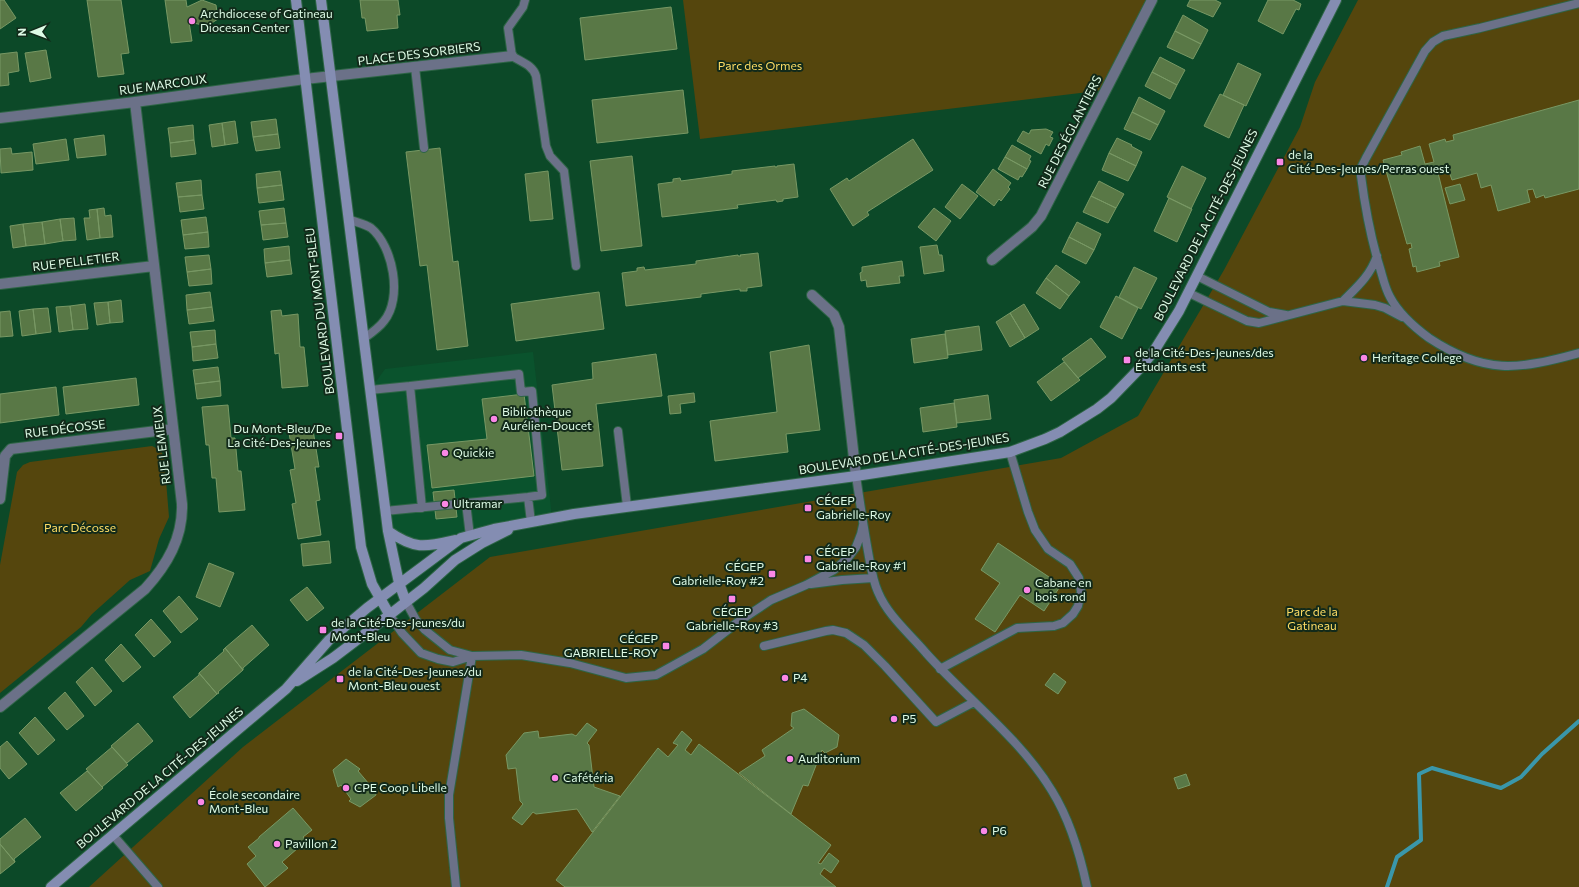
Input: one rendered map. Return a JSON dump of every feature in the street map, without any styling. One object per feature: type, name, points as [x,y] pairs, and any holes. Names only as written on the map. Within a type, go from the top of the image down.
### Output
[{"type":"street","name":"BOULEVARD DU MONT-BLEU","points":[[296,0],[361,547],[372,584],[389,614]]},
{"type":"street","points":[[320,0],[385,511],[399,583],[406,602]]},
{"type":"street","name":"RUE DES ÉGLANTIERS","points":[[992,260],[1032,227],[1041,216],[1152,0]]},
{"type":"street","name":"BOULEVARD DE LA CITÉ-DES-JEUNES","points":[[286,689],[329,640],[379,598],[466,537],[494,529],[574,514],[856,476],[1010,452],[1046,439],[1086,416],[1111,398],[1125,385],[1154,351],[1189,293],[1336,0]]},
{"type":"street","name":"PLACE DES SORBIERS","points":[[330,77],[512,56]]},
{"type":"street","name":"RUE MARCOUX","points":[[0,118],[330,77]]},
{"type":"street","name":"RUE LEMIEUX","points":[[0,707],[145,589],[162,570],[177,538],[182,514],[134,102]]},
{"type":"street","name":"RUE PELLETIER","points":[[0,284],[154,266]]},
{"type":"street","points":[[812,295],[834,315],[839,327],[856,476]]},
{"type":"street","name":"RUE DÉCOSSE","points":[[0,499],[5,456],[11,449],[173,429]]},
{"type":"street","name":"BOULEVARD DE LA CITÉ-DES-JEUNES","points":[[51,887],[286,689],[333,658],[424,588],[456,560],[482,542],[520,525]]},
{"type":"street","points":[[388,531],[400,540],[418,546],[438,544],[466,537]]},
{"type":"lane","points":[[525,0],[523,7],[508,28],[512,56],[528,65],[534,71],[536,76],[546,146],[550,156],[564,171],[576,266]]},
{"type":"lane","points":[[1404,318],[1390,297],[1377,256],[1361,176],[1362,166],[1425,51],[1443,36],[1579,4]]},
{"type":"lane","points":[[415,67],[424,148]]},
{"type":"lane","points":[[348,219],[370,228],[384,245],[394,274],[394,300],[385,321],[364,339]]},
{"type":"lane","points":[[1343,301],[1367,278],[1377,256]]},
{"type":"lane","points":[[1197,276],[1269,312],[1290,315]]},
{"type":"lane","points":[[1189,293],[1248,321],[1259,323],[1343,301],[1374,305],[1386,308],[1404,318],[1442,346],[1473,361],[1488,365],[1525,365],[1579,353]]},
{"type":"lane","points":[[370,390],[519,374],[521,392],[532,390],[542,495],[385,511]]},
{"type":"lane","points":[[410,386],[422,508]]},
{"type":"lane","points":[[618,432],[627,506]]},
{"type":"lane","points":[[940,669],[1017,628],[1054,626],[1063,623],[1073,614],[1078,606],[1081,592],[1079,578],[1070,564],[1048,550],[1035,530],[1010,452]]},
{"type":"lane","points":[[856,476],[863,525],[877,592],[890,612],[940,669],[1007,734],[1052,790],[1075,840],[1087,887]]},
{"type":"lane","points":[[528,497],[531,522]]},
{"type":"lane","points":[[466,503],[466,537]]},
{"type":"lane","points":[[389,614],[402,633],[421,653],[438,660],[453,662],[472,656],[521,655],[570,663],[626,678],[656,675],[703,649],[738,622],[771,600],[806,585],[834,570],[848,558],[858,542],[863,525]]},
{"type":"lane","points":[[806,585],[842,580],[874,578]]},
{"type":"lane","points":[[406,602],[416,620],[437,641],[450,650],[472,656]]},
{"type":"lane","points":[[764,646],[826,631],[833,630],[846,633],[859,640],[936,722],[974,702]]},
{"type":"lane","points":[[456,887],[449,795],[472,656]]},
{"type":"lane","points":[[113,835],[158,887]]},
{"type":"shaded area","points":[[533,352],[552,517],[427,546],[388,531],[370,390],[385,369]]},
{"type":"green space","name":"Parc des Ormes","points":[[683,0],[1152,0],[1105,90],[700,139]]},
{"type":"green space","name":"Parc de la Gatineau","points":[[1358,0],[1579,0],[1579,887],[89,887],[243,747],[490,557],[1061,458],[1138,416],[1224,270],[1300,127],[1315,82]]},
{"type":"green space","name":"Parc Décosse","points":[[152,446],[160,450],[164,456],[169,517],[159,539],[150,571],[130,580],[92,614],[81,627],[0,693],[0,565],[17,472],[23,465],[30,462]]},
{"type":"building","points":[[0,0],[4,0],[16,18],[0,29]]},
{"type":"building","points":[[87,0],[121,0],[129,53],[121,54],[124,74],[98,77]]},
{"type":"building","name":"Archdiocese of Gatineau Diocesan Center","points":[[165,0],[186,0],[187,7],[202,0],[216,5],[218,19],[207,26],[189,22],[192,41],[171,43]]},
{"type":"building","points":[[360,0],[398,0],[400,15],[397,15],[398,28],[367,31],[365,18],[362,18]]},
{"type":"building","points":[[1190,0],[1215,0],[1221,3],[1213,17],[1187,6]]},
{"type":"building","points":[[1268,0],[1293,0],[1301,4],[1299,10],[1296,9],[1283,34],[1258,21]]},
{"type":"building","points":[[671,7],[677,49],[585,60],[580,18]]},
{"type":"building","points":[[1183,15],[1208,30],[1201,44],[1175,31]]},
{"type":"building","points":[[1175,31],[1201,44],[1193,59],[1167,47]]},
{"type":"building","points":[[46,50],[51,78],[30,82],[25,53]]},
{"type":"building","points":[[17,52],[19,71],[8,73],[9,85],[0,86],[0,54]]},
{"type":"building","points":[[1160,57],[1185,70],[1177,85],[1152,72]]},
{"type":"building","points":[[1238,63],[1261,74],[1246,106],[1223,95]]},
{"type":"building","points":[[1152,72],[1177,85],[1170,99],[1145,86]]},
{"type":"building","points":[[683,90],[688,133],[597,143],[592,100]]},
{"type":"building","points":[[1220,94],[1244,105],[1229,138],[1204,126]]},
{"type":"building","points":[[1139,97],[1165,111],[1158,125],[1132,112]]},
{"type":"building","points":[[1579,100],[1579,189],[1545,198],[1544,195],[1536,198],[1533,189],[1527,190],[1530,202],[1498,211],[1491,185],[1481,188],[1477,173],[1452,180],[1447,166],[1437,169],[1459,257],[1439,262],[1440,266],[1417,272],[1416,266],[1413,267],[1409,249],[1412,248],[1411,243],[1407,244],[1383,160],[1402,155],[1401,152],[1420,146],[1425,164],[1434,162],[1429,144],[1445,139],[1446,142],[1454,140],[1453,135]]},
{"type":"building","points":[[1132,112],[1158,125],[1150,140],[1124,129]]},
{"type":"building","points":[[276,119],[278,134],[253,137],[251,122]]},
{"type":"building","points":[[235,121],[238,143],[225,145],[222,123]]},
{"type":"building","points":[[222,123],[225,145],[212,147],[209,125]]},
{"type":"building","points":[[193,125],[194,140],[170,143],[168,128]]},
{"type":"building","points":[[1046,129],[1053,132],[1050,137],[1053,138],[1049,146],[1046,144],[1041,154],[1017,141],[1023,131],[1029,134],[1031,130]]},
{"type":"building","points":[[278,134],[280,148],[256,151],[253,137]]},
{"type":"building","points":[[104,135],[106,155],[77,158],[74,139]]},
{"type":"building","points":[[1117,138],[1132,145],[1131,146],[1142,152],[1136,166],[1109,153]]},
{"type":"building","points":[[66,139],[69,160],[36,164],[33,144]]},
{"type":"building","points":[[913,139],[933,170],[867,212],[869,215],[853,226],[830,189],[847,178],[849,181]]},
{"type":"building","points":[[194,140],[196,154],[171,157],[170,143]]},
{"type":"building","points":[[1012,145],[1031,156],[1029,160],[1031,161],[1027,169],[1005,157]]},
{"type":"building","points":[[11,148],[12,154],[32,152],[33,170],[1,173],[0,149]]},
{"type":"building","points":[[440,148],[453,262],[458,261],[468,346],[437,350],[427,265],[420,266],[406,152]]},
{"type":"building","points":[[1109,153],[1136,166],[1128,181],[1102,170]]},
{"type":"building","points":[[632,156],[642,246],[601,251],[590,161]]},
{"type":"building","points":[[1005,157],[1027,169],[1018,180],[998,169]]},
{"type":"building","points":[[794,164],[798,197],[783,199],[783,201],[777,202],[776,200],[737,205],[738,208],[662,217],[658,184],[673,182],[673,179],[680,178],[681,181],[732,174],[732,171]]},
{"type":"building","points":[[1182,166],[1206,178],[1191,209],[1167,197]]},
{"type":"building","points":[[993,169],[1011,183],[1008,187],[1010,189],[1001,201],[999,199],[994,206],[976,192]]},
{"type":"building","points":[[280,171],[282,185],[257,188],[256,174]]},
{"type":"building","points":[[548,171],[553,219],[530,221],[525,174]]},
{"type":"building","points":[[201,180],[202,195],[178,197],[176,183]]},
{"type":"building","points":[[1099,181],[1124,194],[1116,208],[1091,196]]},
{"type":"building","points":[[962,184],[978,196],[960,219],[945,207]]},
{"type":"building","points":[[1460,184],[1465,200],[1450,204],[1445,188]]},
{"type":"building","points":[[282,185],[284,200],[259,203],[257,188]]},
{"type":"building","points":[[202,195],[204,209],[180,212],[178,197]]},
{"type":"building","points":[[1091,196],[1116,208],[1108,223],[1083,212]]},
{"type":"building","points":[[1169,198],[1192,209],[1177,242],[1154,231]]},
{"type":"building","points":[[104,208],[105,216],[111,215],[113,237],[100,238],[97,209]]},
{"type":"building","points":[[284,208],[286,223],[261,225],[259,211]]},
{"type":"building","points":[[934,208],[951,221],[936,241],[918,227]]},
{"type":"building","points":[[97,209],[100,238],[87,240],[84,218],[90,218],[89,210]]},
{"type":"building","points":[[206,217],[208,232],[183,235],[181,220]]},
{"type":"building","points":[[74,218],[76,240],[63,241],[60,219]]},
{"type":"building","points":[[60,219],[63,241],[45,244],[42,222]]},
{"type":"building","points":[[42,222],[45,244],[26,246],[23,224]]},
{"type":"building","points":[[1077,222],[1101,234],[1094,250],[1069,237]]},
{"type":"building","points":[[286,223],[288,237],[263,240],[261,225]]},
{"type":"building","points":[[23,224],[26,246],[13,248],[10,226]]},
{"type":"building","points":[[208,232],[209,247],[185,249],[183,235]]},
{"type":"building","points":[[1069,237],[1094,250],[1086,264],[1062,252]]},
{"type":"building","points":[[937,245],[939,255],[942,255],[944,271],[924,274],[920,247]]},
{"type":"building","points":[[289,246],[290,260],[265,263],[264,249]]},
{"type":"building","points":[[758,253],[762,286],[747,288],[747,291],[740,291],[740,289],[701,294],[701,297],[626,306],[622,273],[637,271],[637,268],[644,267],[645,270],[696,264],[696,261]]},
{"type":"building","points":[[209,255],[211,269],[187,272],[185,257]]},
{"type":"building","points":[[290,260],[292,274],[267,277],[265,263]]},
{"type":"building","points":[[902,261],[904,276],[899,276],[900,283],[867,287],[866,280],[861,281],[860,273],[862,272],[862,267]]},
{"type":"building","points":[[1056,265],[1080,282],[1069,296],[1046,278]]},
{"type":"building","points":[[1134,267],[1157,278],[1141,309],[1119,297]]},
{"type":"building","points":[[211,269],[212,284],[189,286],[187,272]]},
{"type":"building","points":[[1046,278],[1069,296],[1060,309],[1036,293]]},
{"type":"building","points":[[210,292],[212,307],[187,310],[186,295]]},
{"type":"building","points":[[599,292],[604,329],[516,341],[511,304]]},
{"type":"building","points":[[1116,296],[1138,308],[1122,339],[1100,327]]},
{"type":"building","points":[[121,300],[123,322],[110,323],[108,302]]},
{"type":"building","points":[[108,302],[110,323],[97,325],[94,303]]},
{"type":"building","points":[[85,304],[88,329],[73,330],[70,306]]},
{"type":"building","points":[[1024,304],[1039,329],[1025,338],[1010,313]]},
{"type":"building","points":[[70,306],[73,330],[59,332],[56,307]]},
{"type":"building","points":[[212,307],[214,321],[189,324],[187,310]]},
{"type":"building","points":[[48,308],[51,332],[36,334],[33,309]]},
{"type":"building","points":[[33,309],[36,334],[22,336],[19,311]]},
{"type":"building","points":[[281,310],[282,316],[298,314],[300,347],[304,347],[308,386],[282,388],[279,353],[275,354],[271,311]]},
{"type":"building","points":[[10,311],[13,336],[0,337],[0,312]]},
{"type":"building","points":[[1010,313],[1025,338],[1010,347],[996,322]]},
{"type":"building","points":[[979,326],[982,350],[948,355],[945,331]]},
{"type":"building","points":[[215,330],[216,344],[192,347],[190,332]]},
{"type":"building","points":[[945,334],[948,358],[914,363],[911,339]]},
{"type":"building","points":[[1091,338],[1106,357],[1078,378],[1062,359]]},
{"type":"building","points":[[216,344],[218,358],[193,361],[192,347]]},
{"type":"building","points":[[809,345],[820,430],[786,434],[788,452],[715,461],[710,421],[777,412],[770,352]]},
{"type":"building","points":[[656,354],[662,396],[596,404],[603,466],[562,470],[552,385],[593,379],[592,363]]},
{"type":"building","points":[[1064,362],[1080,380],[1051,401],[1037,382]]},
{"type":"building","points":[[218,367],[220,381],[195,384],[193,370]]},
{"type":"building","points":[[136,378],[139,405],[66,414],[63,387]]},
{"type":"building","points":[[220,381],[221,396],[197,399],[195,384]]},
{"type":"building","points":[[56,387],[59,415],[0,423],[0,394]]},
{"type":"building","points":[[694,393],[695,402],[680,404],[681,413],[670,414],[668,396]]},
{"type":"building","points":[[524,394],[534,476],[432,488],[427,445],[487,439],[482,399]]},
{"type":"building","points":[[988,395],[991,419],[957,423],[954,400]]},
{"type":"building","points":[[954,403],[957,427],[923,432],[920,408]]},
{"type":"building","points":[[228,405],[231,438],[235,438],[238,471],[241,471],[245,510],[219,512],[216,478],[212,478],[209,445],[206,445],[202,407]]},
{"type":"building","points":[[313,430],[319,467],[315,467],[320,500],[316,501],[321,535],[298,539],[292,504],[296,503],[290,470],[295,469],[289,433]]},
{"type":"building","name":"Ultramar","points":[[454,490],[457,517],[436,519],[433,492]]},
{"type":"building","points":[[329,541],[331,563],[303,566],[301,544]]},
{"type":"building","name":"Cabane en bois rond","points":[[998,543],[1061,585],[1044,611],[1020,595],[995,632],[975,619],[1000,583],[981,570]]},
{"type":"building","points":[[209,563],[234,573],[220,607],[196,597]]},
{"type":"building","points":[[307,587],[324,608],[307,621],[290,600]]},
{"type":"building","points":[[179,596],[198,619],[181,633],[163,611]]},
{"type":"building","points":[[151,619],[171,642],[154,657],[135,635]]},
{"type":"building","points":[[252,625],[269,645],[243,668],[243,670],[225,648]]},
{"type":"building","points":[[121,644],[141,667],[123,682],[105,660]]},
{"type":"building","points":[[225,648],[243,670],[217,694],[199,673],[224,651],[223,650]]},
{"type":"building","points":[[92,667],[112,691],[95,706],[76,682]]},
{"type":"building","points":[[199,673],[217,694],[190,718],[173,697],[199,675]]},
{"type":"building","points":[[1054,673],[1066,682],[1058,694],[1045,685]]},
{"type":"building","points":[[65,692],[84,716],[67,730],[48,708]]},
{"type":"building","name":"Auditorium","points":[[804,709],[839,735],[837,747],[825,753],[822,750],[808,786],[803,785],[791,814],[739,773],[765,756],[762,750],[794,728],[791,726],[792,713]]},
{"type":"building","points":[[35,717],[55,740],[38,755],[19,733]]},
{"type":"building","points":[[138,723],[153,741],[127,763],[111,746]]},
{"type":"building","name":"Cafétéria","points":[[587,723],[597,730],[587,743],[589,745],[594,787],[620,796],[592,832],[577,809],[536,814],[533,812],[522,825],[512,818],[523,804],[520,801],[516,768],[508,769],[506,755],[524,733],[538,731],[539,738],[572,734],[576,736]]},
{"type":"building","points":[[682,731],[692,740],[685,750],[691,755],[699,744],[831,845],[818,863],[821,864],[829,853],[839,861],[831,873],[824,868],[820,874],[836,887],[565,887],[556,880],[658,748],[668,757],[678,745],[673,743]]},
{"type":"building","points":[[7,741],[27,764],[9,779],[0,768],[0,747]]},
{"type":"building","points":[[112,747],[128,765],[102,787],[86,769]]},
{"type":"building","points":[[346,759],[360,769],[358,771],[369,784],[372,782],[376,795],[360,807],[349,801],[351,799],[341,785],[338,787],[333,770]]},
{"type":"building","points":[[87,771],[103,788],[76,811],[60,793]]},
{"type":"building","points":[[1186,774],[1190,785],[1178,789],[1174,778]]},
{"type":"building","name":"Pavillon 2","points":[[293,808],[312,830],[303,837],[306,841],[282,862],[288,868],[265,887],[247,864],[256,856],[248,847]]},
{"type":"building","points":[[25,818],[41,837],[14,859],[15,862],[0,844],[0,839]]},
{"type":"building","points":[[0,844],[15,862],[0,874]]},
{"type":"waterway","points":[[1387,887],[1397,857],[1421,840],[1419,774],[1432,768],[1501,788],[1521,777],[1542,754],[1579,721]]},
{"type":"place","name":"Archdiocese of Gatineau Diocesan Center","points":[[192,21]]},
{"type":"place","name":"de la Cité-Des-Jeunes/Perras ouest","points":[[1280,162]]},
{"type":"place","name":"Heritage College","points":[[1364,358]]},
{"type":"place","name":"de la Cité-Des-Jeunes/des Étudiants est","points":[[1127,360]]},
{"type":"place","name":"Bibliothèque Aurélien-Doucet","points":[[494,419]]},
{"type":"place","name":"Du Mont-Bleu/De La Cité-Des-Jeunes","points":[[339,436]]},
{"type":"place","name":"Quickie","points":[[445,453]]},
{"type":"place","name":"Ultramar","points":[[445,504]]},
{"type":"place","name":"CÉGEP Gabrielle-Roy","points":[[808,508]]},
{"type":"place","name":"CÉGEP Gabrielle-Roy #1","points":[[808,559]]},
{"type":"place","name":"CÉGEP Gabrielle-Roy #2","points":[[772,574]]},
{"type":"place","name":"Cabane en bois rond","points":[[1027,590]]},
{"type":"place","name":"CÉGEP Gabrielle-Roy #3","points":[[732,599]]},
{"type":"place","name":"de la Cité-Des-Jeunes/du Mont-Bleu","points":[[323,630]]},
{"type":"place","name":"CÉGEP GABRIELLE-ROY","points":[[666,646]]},
{"type":"place","name":"P4","points":[[785,678]]},
{"type":"place","name":"de la Cité-Des-Jeunes/du Mont-Bleu ouest","points":[[340,679]]},
{"type":"place","name":"P5","points":[[894,719]]},
{"type":"place","name":"Auditorium","points":[[790,759]]},
{"type":"place","name":"Cafétéria","points":[[555,778]]},
{"type":"place","name":"CPE Coop Libelle","points":[[346,788]]},
{"type":"place","name":"École secondaire Mont-Bleu","points":[[201,802]]},
{"type":"place","name":"P6","points":[[984,831]]},
{"type":"place","name":"Pavillon 2","points":[[277,844]]}]
